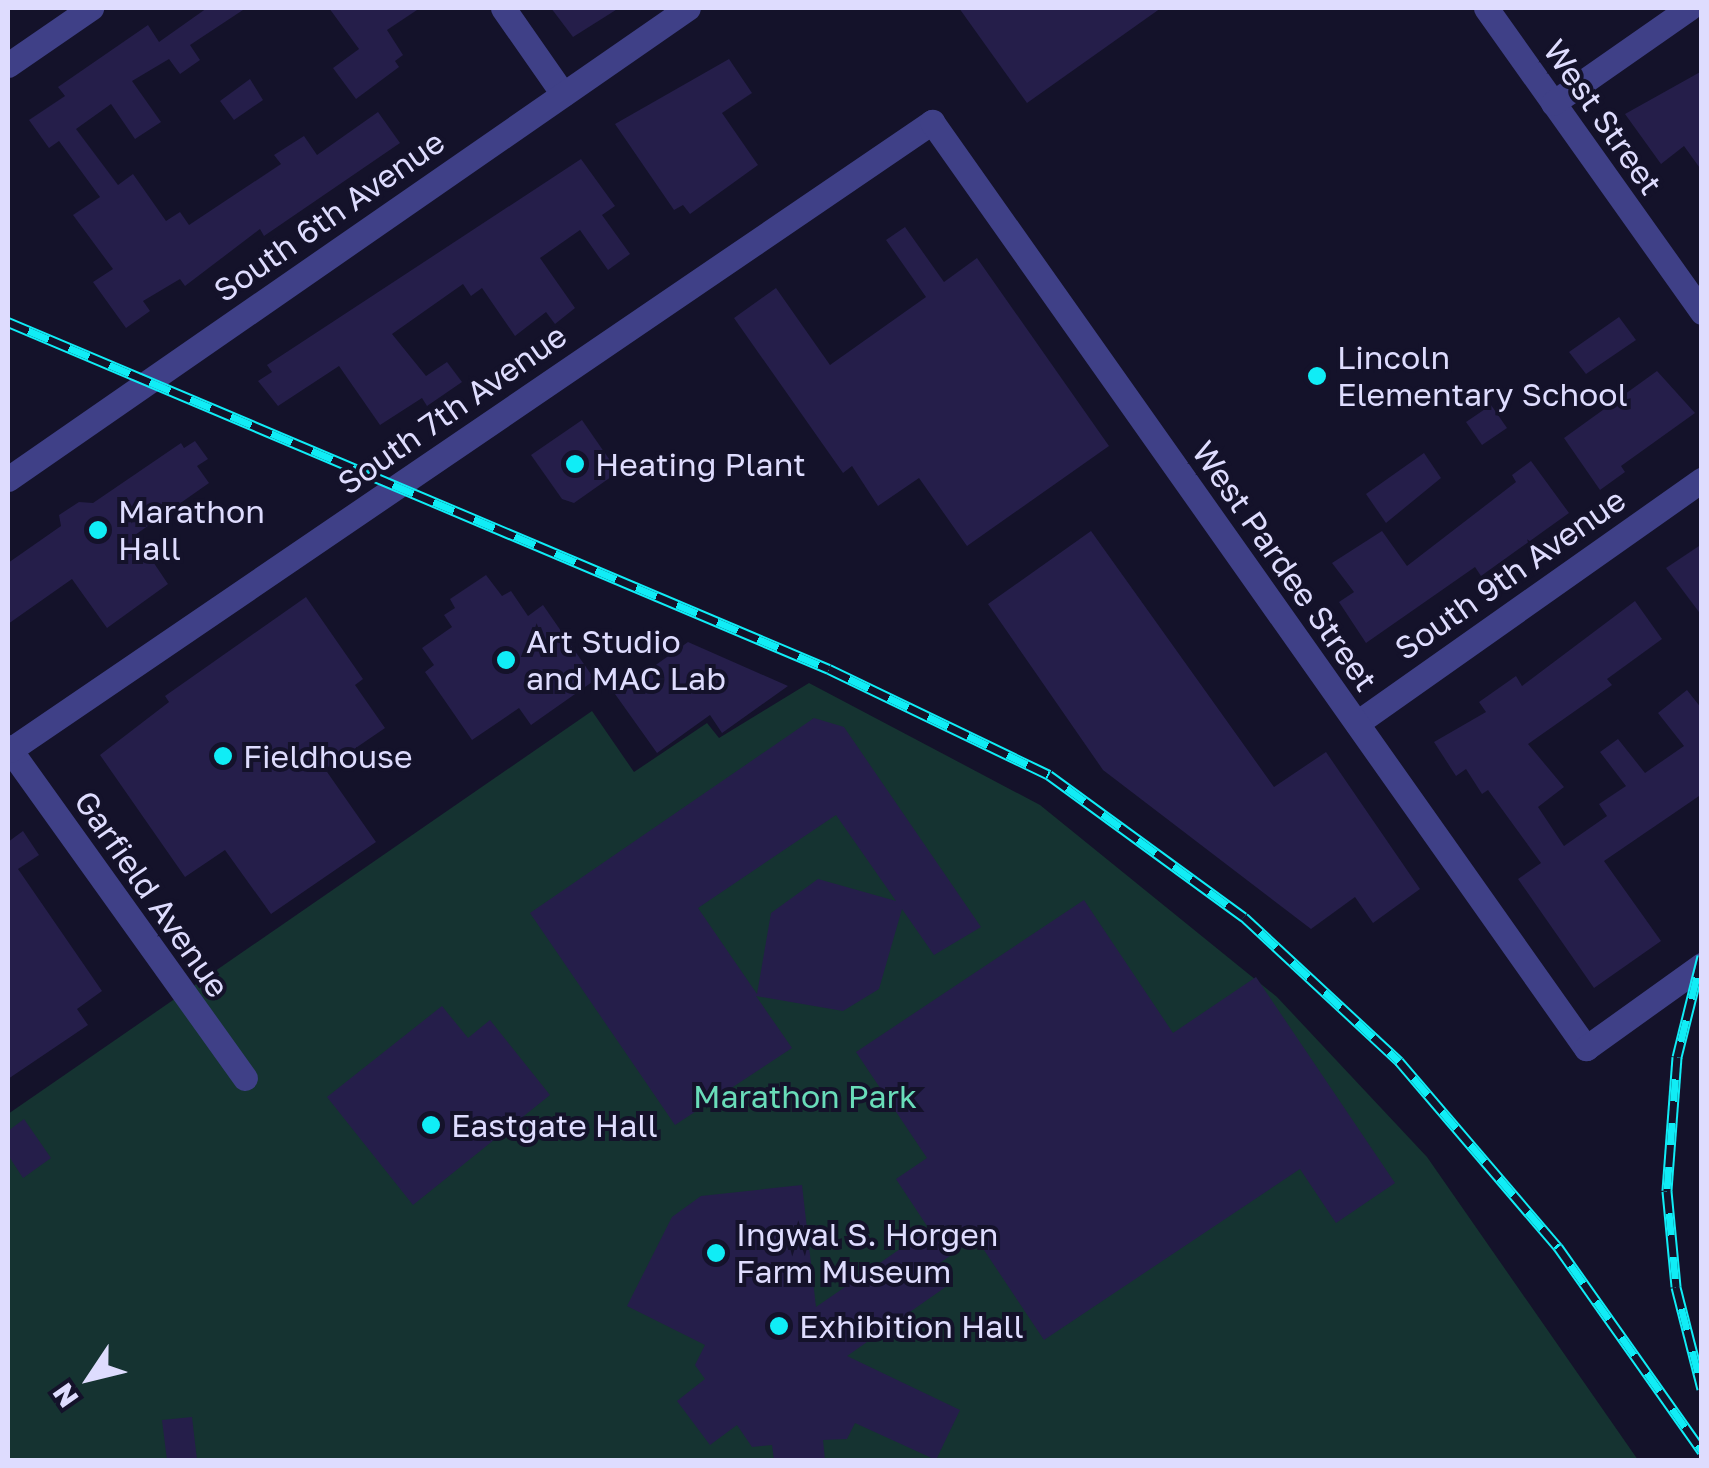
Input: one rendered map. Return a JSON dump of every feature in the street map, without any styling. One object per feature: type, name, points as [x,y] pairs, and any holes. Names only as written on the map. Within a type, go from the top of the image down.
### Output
[{"type":"street","points":[[8,66],[91,8]]},
{"type":"street","points":[[502,8],[563,94]]},
{"type":"street","name":"South 6th Avenue","points":[[8,479],[688,8]]},
{"type":"street","name":"West Street","points":[[1486,8],[1702,312]]},
{"type":"street","points":[[1553,102],[1689,8]]},
{"type":"street","name":"West Pardee Street","points":[[932,122],[1586,1048],[1702,965]]},
{"type":"street","name":"South 7th Avenue","points":[[9,748],[932,122]]},
{"type":"street","name":"South 9th Avenue","points":[[1357,722],[1702,480]]},
{"type":"street","name":"Garfield Avenue","points":[[9,748],[245,1078]]},
{"type":"green space","name":"Marathon Park","points":[[809,683],[1040,805],[1277,997],[1427,1157],[1638,1460],[8,1460],[8,1114],[592,711],[634,772],[707,723],[719,738]]},
{"type":"building","points":[[207,8],[246,8],[190,45],[200,60],[180,74],[169,59],[132,81],[161,122],[135,139],[111,104],[76,129],[118,185],[133,174],[166,221],[180,212],[189,225],[281,164],[274,155],[304,136],[317,155],[378,112],[400,143],[264,236],[260,229],[185,286],[180,279],[143,301],[150,311],[126,328],[93,282],[113,269],[73,215],[100,197],[59,141],[49,148],[29,120],[65,96],[58,87],[148,25],[159,42]]},
{"type":"building","points":[[329,8],[420,8],[387,30],[403,55],[395,61],[399,67],[356,99],[333,68],[359,49]]},
{"type":"building","points":[[551,8],[619,8],[573,37]]},
{"type":"building","points":[[959,8],[1161,8],[1027,103]]},
{"type":"building","points":[[729,59],[752,93],[722,113],[758,165],[690,214],[683,205],[674,210],[615,124]]},
{"type":"building","points":[[1702,71],[1702,171],[1684,146],[1661,164],[1625,114]]},
{"type":"building","points":[[250,79],[263,100],[234,120],[220,101]]},
{"type":"building","points":[[581,159],[615,206],[602,215],[630,254],[608,270],[580,230],[540,258],[575,308],[555,324],[546,312],[515,336],[482,288],[471,296],[463,284],[392,334],[426,376],[447,362],[462,382],[427,406],[422,398],[380,425],[339,366],[278,406],[258,381],[272,372],[267,365]]},
{"type":"building","points":[[905,227],[944,282],[977,258],[1109,446],[967,546],[919,478],[878,506],[852,466],[843,473],[734,318],[776,288],[830,365],[926,297],[886,240]]},
{"type":"building","points":[[1619,317],[1636,340],[1586,374],[1569,352]]},
{"type":"building","points":[[1657,371],[1695,413],[1621,466],[1625,472],[1600,490],[1564,438]]},
{"type":"building","points":[[1491,405],[1507,428],[1482,445],[1466,422]]},
{"type":"building","name":"Heating Plant","points":[[582,420],[618,472],[574,503],[562,499],[531,455]]},
{"type":"building","name":"Marathon Hall","points":[[195,441],[208,459],[197,466],[209,483],[135,535],[168,584],[107,628],[72,579],[8,624],[8,563],[61,526],[59,515],[79,502],[93,503],[181,443],[184,448]]},
{"type":"building","points":[[1424,453],[1441,478],[1386,523],[1366,494]]},
{"type":"building","points":[[1531,461],[1569,513],[1481,576],[1475,567],[1366,643],[1339,602],[1354,592],[1332,563],[1382,531],[1407,566],[1516,482],[1512,475]]},
{"type":"building","points":[[1091,531],[1274,787],[1326,752],[1420,889],[1373,923],[1355,897],[1311,929],[1103,770],[988,604]]},
{"type":"building","points":[[1702,544],[1702,616],[1666,568]]},
{"type":"building","name":"Art Studio and MAC Lab","points":[[486,575],[502,596],[511,591],[528,616],[543,605],[595,680],[531,725],[519,708],[472,740],[425,672],[434,665],[422,648],[452,627],[444,615],[455,608],[450,599]]},
{"type":"building","name":"Fieldhouse","points":[[306,597],[363,679],[355,685],[385,728],[325,769],[376,842],[271,914],[225,850],[185,877],[100,755],[169,702],[165,696]]},
{"type":"building","points":[[1635,601],[1662,639],[1607,679],[1612,685],[1528,744],[1564,787],[1538,807],[1564,846],[1607,816],[1599,804],[1626,786],[1600,752],[1618,739],[1645,773],[1684,746],[1658,713],[1687,690],[1702,709],[1702,794],[1604,861],[1661,941],[1594,988],[1518,879],[1541,863],[1488,790],[1482,794],[1466,769],[1456,776],[1434,742],[1486,712],[1479,702],[1516,676],[1522,686]]},
{"type":"building","points":[[688,642],[788,686],[722,733],[710,715],[657,753],[615,694]]},
{"type":"building","points":[[814,718],[844,727],[981,927],[934,955],[902,909],[879,989],[843,1011],[756,996],[792,1048],[675,1125],[530,913]],"holes":[[[836,815],[896,901],[818,879],[771,913],[757,994],[698,908]]]},
{"type":"building","points":[[23,831],[39,855],[18,869],[102,991],[77,1009],[88,1025],[8,1079],[8,842]]},
{"type":"building","points":[[1084,900],[1173,1033],[1256,977],[1395,1183],[1336,1223],[1300,1169],[1044,1340],[976,1238],[934,1267],[947,1286],[847,1356],[960,1410],[936,1460],[855,1423],[847,1439],[823,1440],[825,1460],[774,1460],[772,1445],[752,1447],[737,1425],[710,1445],[677,1401],[705,1379],[695,1365],[705,1345],[627,1306],[672,1217],[701,1196],[802,1185],[816,1307],[929,1229],[896,1179],[927,1158],[856,1052]]},
{"type":"building","name":"Eastgate Hall","points":[[442,1006],[468,1038],[490,1020],[550,1095],[413,1205],[327,1097]]},
{"type":"building","points":[[24,1119],[51,1158],[23,1178],[8,1155],[8,1131]]},
{"type":"building","points":[[192,1417],[197,1460],[167,1460],[162,1420]]},
{"type":"railway","points":[[8,322],[829,669],[1049,775],[1244,917],[1399,1061],[1558,1247],[1702,1451]]},
{"type":"railway","points":[[1702,956],[1677,1057],[1667,1191],[1676,1287],[1702,1389]]},
{"type":"place","name":"Lincoln Elementary School","points":[[1317,376]]},
{"type":"place","name":"Heating Plant","points":[[575,464]]},
{"type":"place","name":"Marathon Hall","points":[[98,530]]},
{"type":"place","name":"Art Studio and MAC Lab","points":[[506,660]]},
{"type":"place","name":"Fieldhouse","points":[[223,756]]},
{"type":"place","name":"Eastgate Hall","points":[[431,1125]]},
{"type":"place","name":"Ingwal S. Horgen Farm Museum","points":[[716,1253]]},
{"type":"place","name":"Exhibition Hall","points":[[779,1326]]}]
